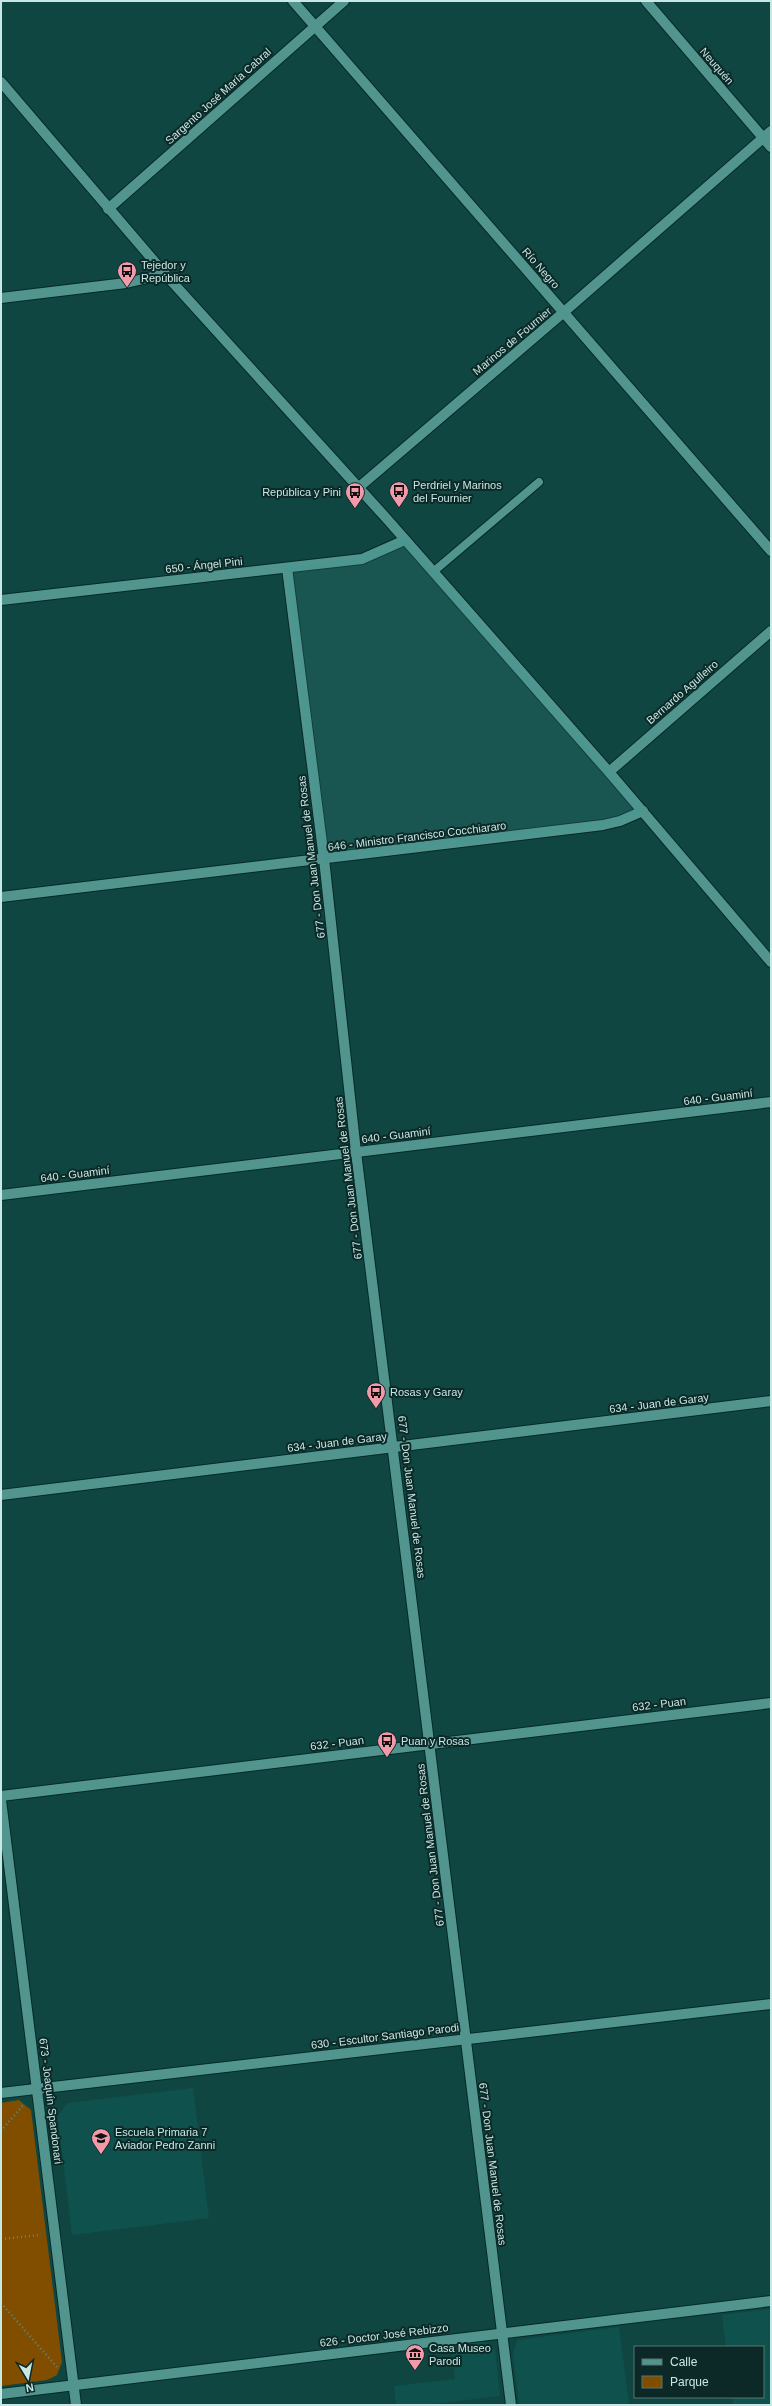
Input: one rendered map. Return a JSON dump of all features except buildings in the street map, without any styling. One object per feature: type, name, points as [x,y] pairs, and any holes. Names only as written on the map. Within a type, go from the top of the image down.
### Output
[{"type":"street","name":"Río Negro","points":[[293,1],[771,551]]},
{"type":"street","name":"Sargento José María Cabral","points":[[108,209],[344,1]]},
{"type":"street","name":"Neuquén","points":[[646,1],[767,134],[771,147]]},
{"type":"street","points":[[1,82],[165,274],[405,540],[644,811],[771,964]]},
{"type":"street","name":"Marinos de Fournier","points":[[358,488],[564,312],[767,134]]},
{"type":"street","points":[[1,298],[126,284],[165,274]]},
{"type":"street","name":"650 - Ángel Pini","points":[[1,600],[362,559],[405,540]]},
{"type":"street","name":"677 - Don Juan Manuel de Rosas","points":[[287,568],[324,859],[356,1152],[511,2405]]},
{"type":"street","name":"Bernardo Agulleiro","points":[[609,772],[771,631]]},
{"type":"street","name":"646 - Ministro Francisco Cocchiararo","points":[[1,898],[603,825],[620,821],[644,811]]},
{"type":"street","name":"640 - Guaminí","points":[[1,1195],[771,1102]]},
{"type":"street","name":"634 - Juan de Garay","points":[[1,1495],[771,1401]]},
{"type":"street","name":"632 - Puan","points":[[1,1796],[771,1703]]},
{"type":"street","name":"673 - Joaquín Spandonari","points":[[1,1800],[56,2233],[76,2405]]},
{"type":"street","name":"630 - Escultor Santiago Parodi","points":[[1,2093],[771,2004]]},
{"type":"street","name":"626 - Doctor José Rebizzo","points":[[1,2394],[502,2332],[771,2301]]},
{"type":"lane","points":[[433,572],[539,482]]},
{"type":"path","points":[[1,2131],[37,2088]]},
{"type":"path","points":[[1,2239],[56,2233]]},
{"type":"path","points":[[1,2303],[58,2368]]},
{"type":"highlighted area","points":[[405,540],[643,811],[603,825],[324,859],[287,568],[362,559]]},
{"type":"shaded area","points":[[193,2088],[209,2218],[72,2235],[58,2117],[67,2103]]},
{"type":"shaded area","points":[[771,2309],[771,2405],[733,2405],[732,2398],[764,2398],[764,2346],[726,2346],[722,2315]]},
{"type":"shaded area","points":[[619,2327],[629,2405],[519,2405],[513,2353],[517,2340]]},
{"type":"shaded area","points":[[478,2340],[490,2344],[495,2350],[500,2396],[424,2405],[396,2405],[394,2386],[455,2379],[451,2343]]},
{"type":"green space","points":[[19,2100],[31,2110],[62,2362],[57,2375],[47,2380],[1,2386],[1,2103]]},
{"type":"place","name":"Tejedor y República","points":[[127,288]]},
{"type":"place","name":"Perdriel y Marinos del Fournier","points":[[399,508]]},
{"type":"place","name":"República y Pini","points":[[355,509]]},
{"type":"place","name":"Rosas y Garay","points":[[376,1409]]},
{"type":"place","name":"Puan y Rosas","points":[[387,1758]]},
{"type":"place","name":"Escuela Primaria 7 Aviador Pedro Zanni","points":[[101,2155]]},
{"type":"place","name":"Casa Museo Parodi","points":[[415,2371]]}]
